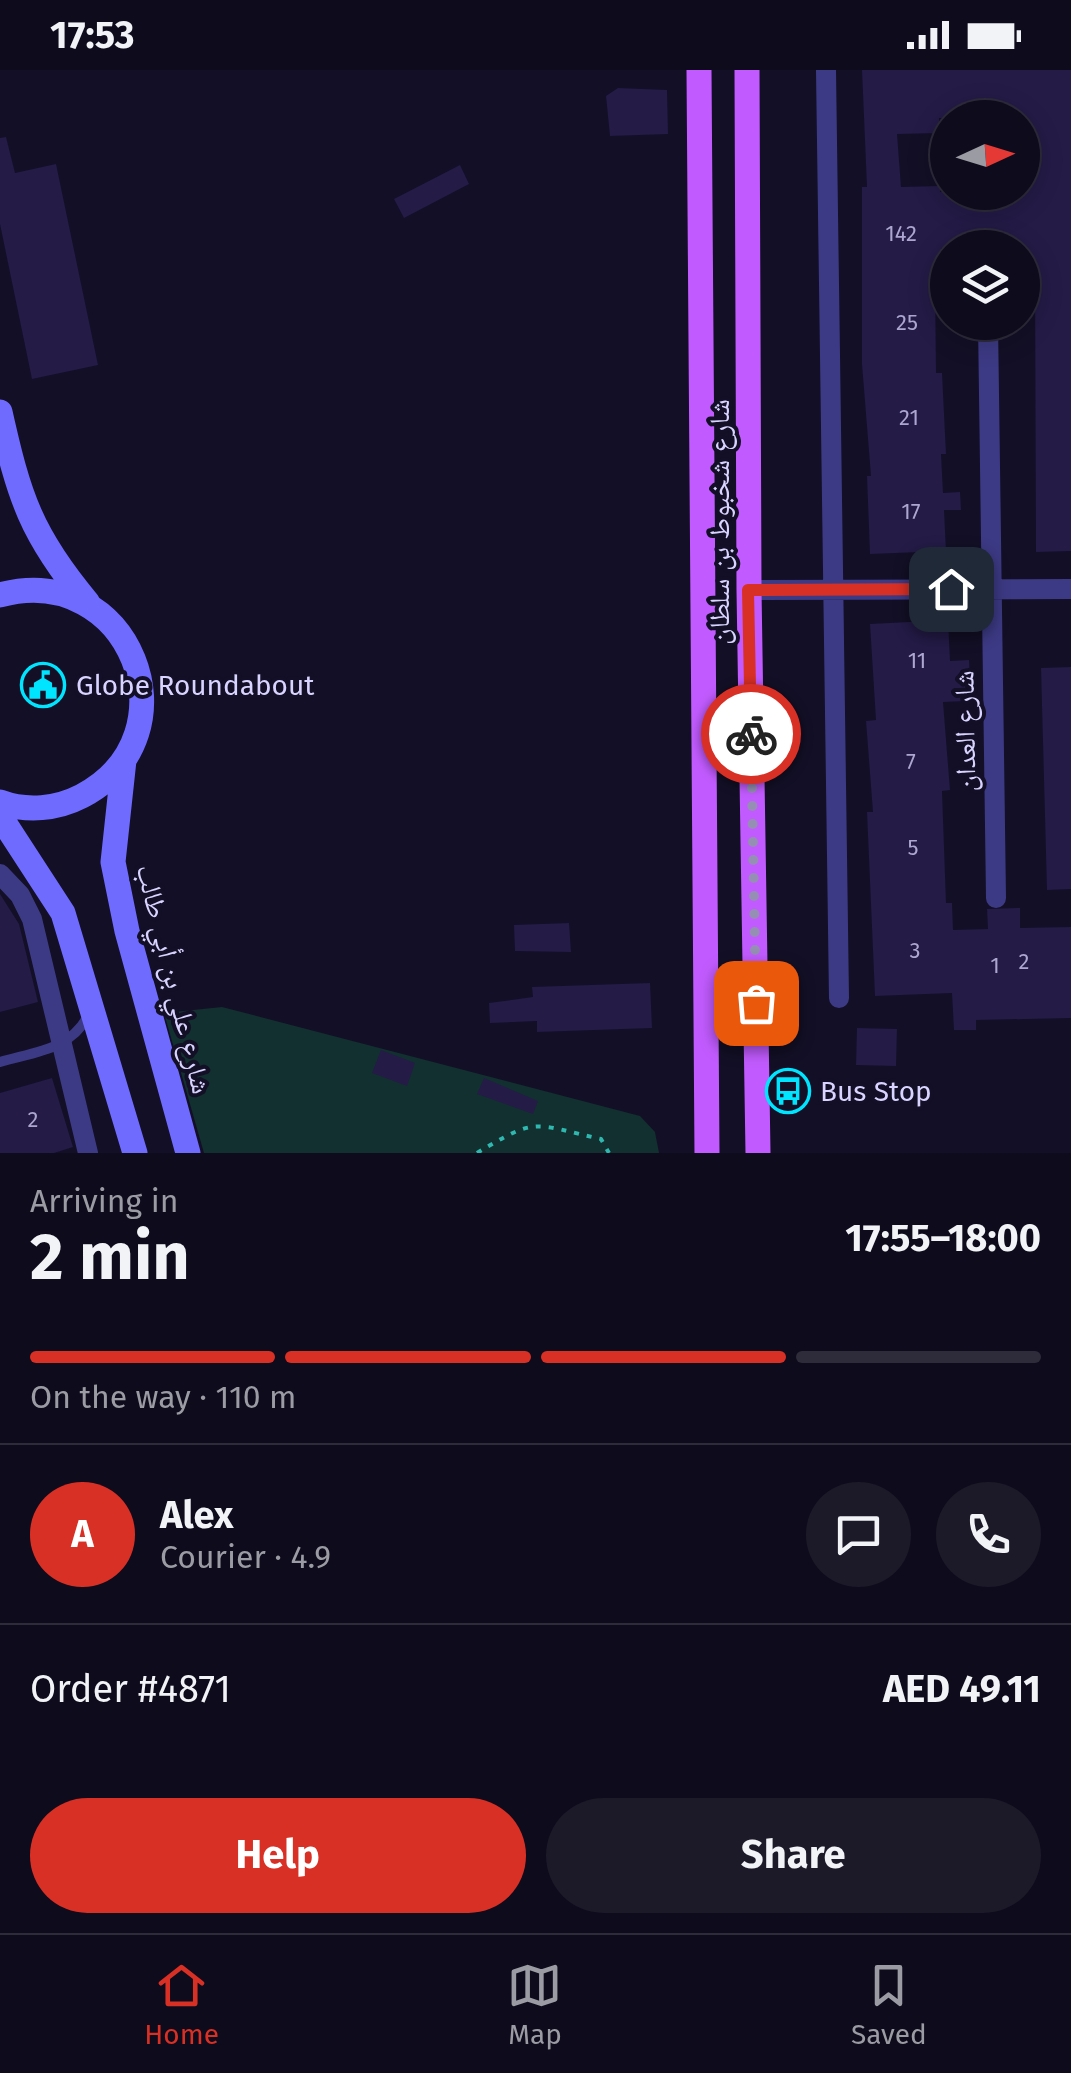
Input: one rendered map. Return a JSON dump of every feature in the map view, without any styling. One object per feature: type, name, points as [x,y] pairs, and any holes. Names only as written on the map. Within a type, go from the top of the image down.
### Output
[{"type":"main road","name":"شارع شخبوط بن سلطان","points":[[699,70],[707,1153]]},
{"type":"main road","name":"شارع شخبوط بن سلطان","points":[[747,70],[748,590],[758,1153]]},
{"type":"main road","points":[[0,412],[22,503],[36,533],[92,606]]},
{"type":"main road","points":[[0,595],[43,590],[92,606]]},
{"type":"main road","name":"شارع علي بن أبي طالب","points":[[92,606],[111,622],[137,664],[141,714],[124,760],[113,862],[188,1153]]},
{"type":"main road","points":[[0,802],[30,808],[73,801],[110,777],[124,760]]},
{"type":"main road","points":[[0,816],[63,913],[134,1153]]},
{"type":"street","points":[[826,70],[839,998]]},
{"type":"street","name":"شارع العدان","points":[[988,340],[996,898]]},
{"type":"street","points":[[748,590],[1071,589]]},
{"type":"street","points":[[0,874],[20,895],[32,920],[88,1153]]},
{"type":"lane","points":[[0,1062],[61,1045],[82,1027],[91,1001]]},
{"type":"path","points":[[476,1153],[534,1123],[601,1139],[609,1153]]},
{"type":"green space","points":[[222,1007],[640,1116],[655,1132],[659,1153],[204,1153],[164,1013]]},
{"type":"building","points":[[862,70],[1071,70],[1071,551],[1036,552],[1035,340],[1040,340],[1040,230],[930,230],[930,340],[936,340],[936,373],[942,373],[946,454],[941,454],[943,493],[960,492],[961,510],[944,510],[946,551],[870,554],[867,476],[871,476],[862,364],[862,187],[867,187]]},
{"type":"building","points":[[618,88],[667,90],[668,134],[610,136],[606,96]]},
{"type":"building","points":[[6,137],[15,173],[56,164],[98,365],[32,379],[0,224],[0,138]]},
{"type":"building","points":[[460,165],[469,184],[404,218],[394,199]]},
{"type":"building","points":[[948,620],[950,661],[969,660],[970,679],[965,679],[966,701],[943,702],[950,790],[942,791],[946,903],[952,903],[953,930],[988,929],[987,909],[1020,908],[1020,928],[1071,927],[1071,1018],[976,1020],[976,1030],[954,1030],[952,993],[875,996],[867,812],[873,812],[866,721],[876,720],[870,624]]},
{"type":"building","points":[[1071,667],[1071,889],[1047,890],[1041,668]]},
{"type":"building","points":[[0,894],[19,924],[38,1002],[0,1012]]},
{"type":"building","points":[[569,923],[571,952],[515,951],[514,925]]},
{"type":"building","points":[[650,983],[652,1028],[537,1032],[537,1021],[490,1023],[489,1003],[533,997],[532,987]]},
{"type":"building","points":[[857,1028],[897,1029],[896,1066],[856,1065]]},
{"type":"building","points":[[381,1050],[415,1063],[407,1086],[372,1073]]},
{"type":"building","points":[[52,1078],[73,1147],[54,1153],[0,1153],[0,1093]]},
{"type":"building","points":[[484,1078],[538,1101],[533,1114],[477,1094]]},
{"type":"way so far","points":[[751,734],[756,1003]]},
{"type":"place","name":"Globe Roundabout","points":[[43,685]]},
{"type":"place","name":"Bus Stop","points":[[788,1091]]},
{"type":"route","points":[[751,734],[748,590],[951,589]]}]
